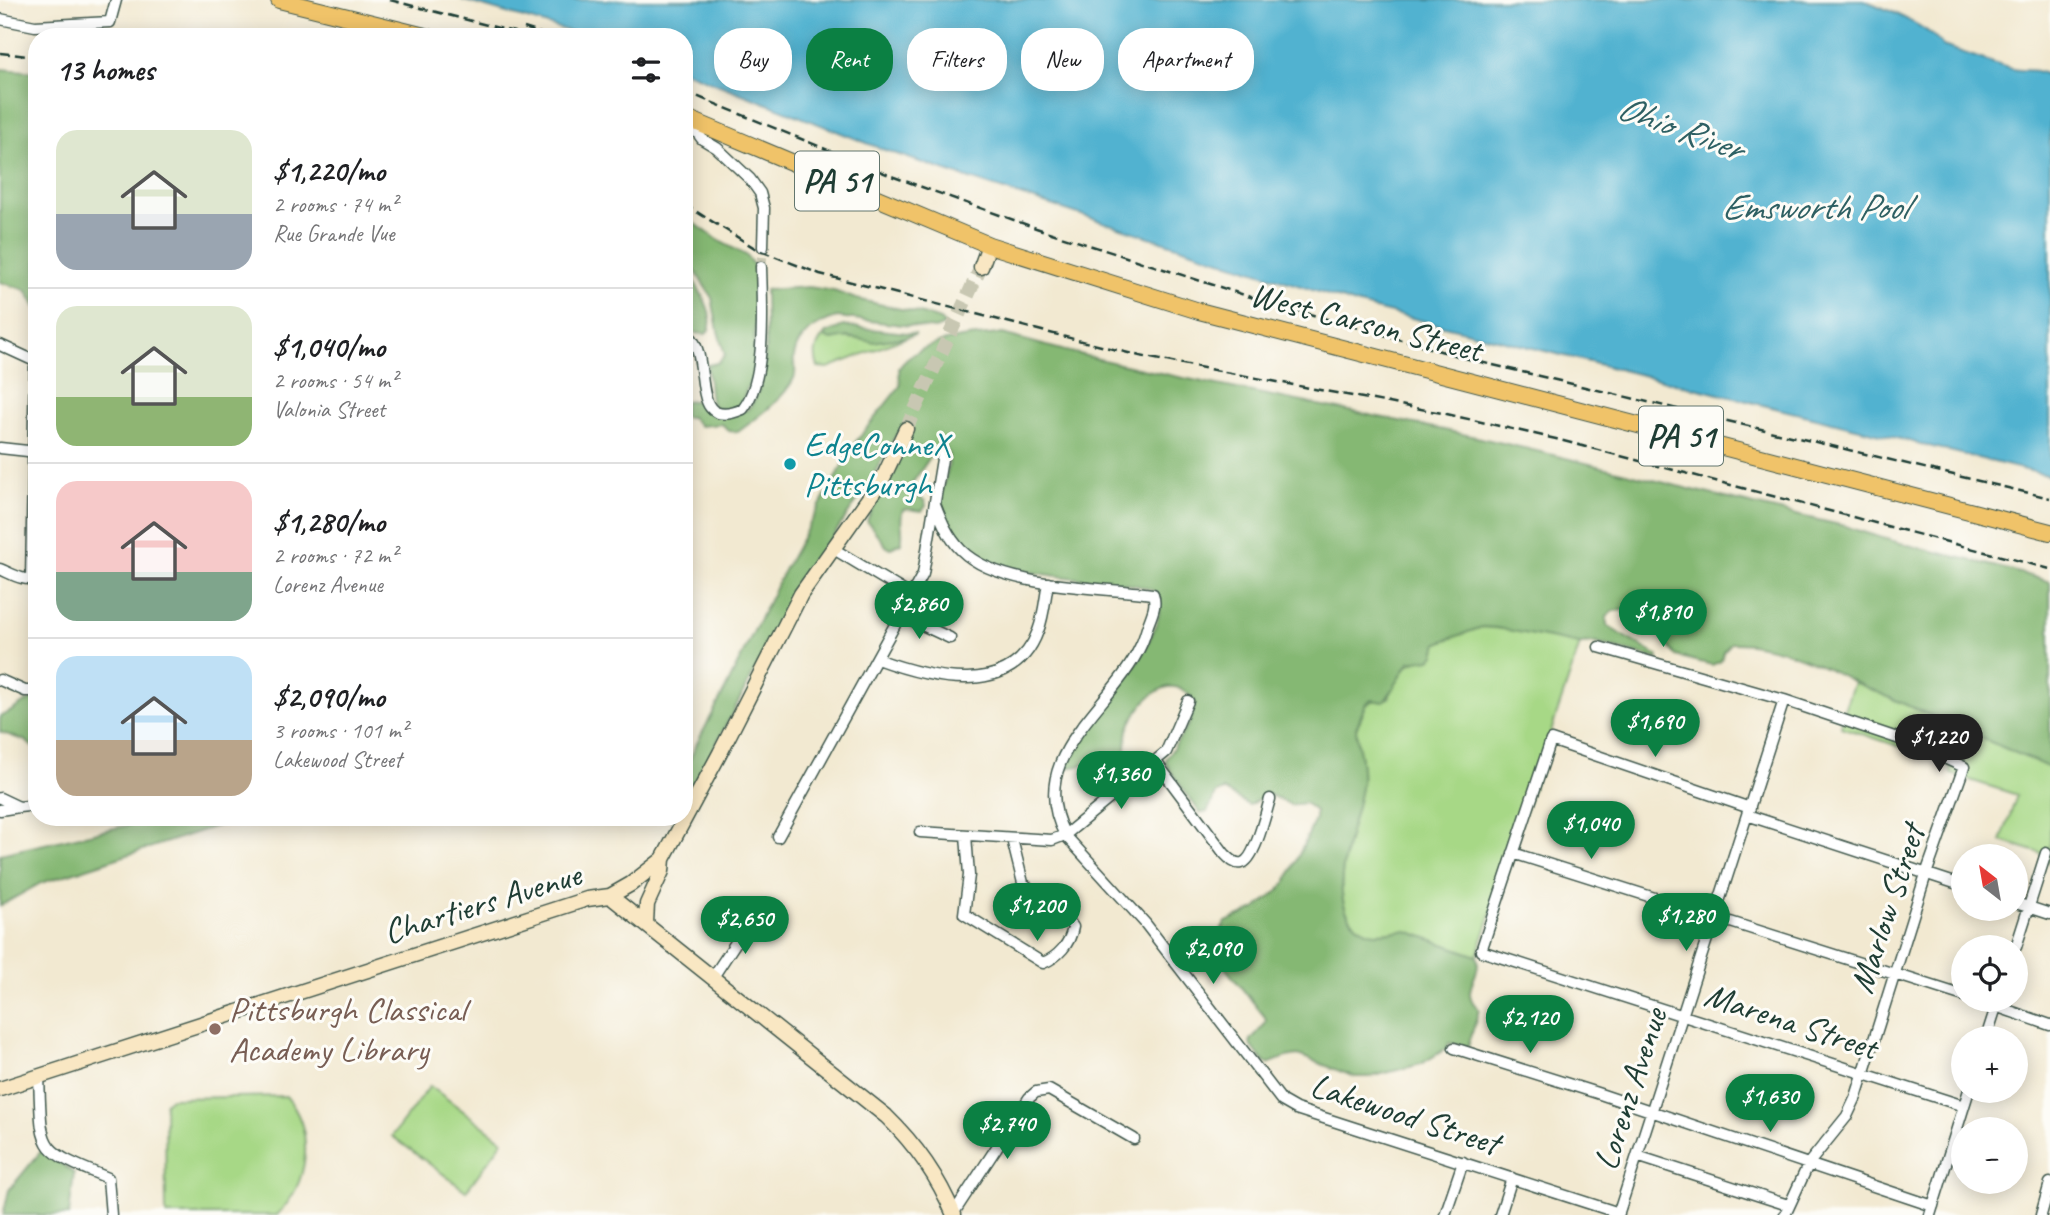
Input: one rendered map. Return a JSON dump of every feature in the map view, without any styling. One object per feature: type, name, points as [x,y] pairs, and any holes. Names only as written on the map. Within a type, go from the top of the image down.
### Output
[{"type":"main road","points":[[279,0],[393,28]]},
{"type":"main road","name":"West Carson Street","points":[[693,121],[989,245],[1199,311],[2050,532]]},
{"type":"street","points":[[0,19],[35,26],[110,22],[116,0]]},
{"type":"street","points":[[693,128],[702,139],[717,148],[750,178],[760,193],[765,208],[763,247]]},
{"type":"street","points":[[981,267],[989,245]]},
{"type":"street","points":[[693,338],[700,356],[703,391],[709,408],[728,413],[743,409],[755,388],[760,363],[761,267]]},
{"type":"street","points":[[0,345],[28,357]]},
{"type":"street","points":[[693,804],[801,594],[883,478],[905,429]]},
{"type":"street","points":[[0,448],[28,451]]},
{"type":"street","points":[[778,837],[923,574],[943,453]]},
{"type":"street","points":[[877,659],[909,671],[962,678],[989,676],[1007,669],[1021,659],[1038,633],[1048,583],[990,568],[963,552],[946,533],[935,504]]},
{"type":"street","points":[[832,548],[912,596]]},
{"type":"street","points":[[0,569],[28,577]]},
{"type":"street","name":"Lakewood Street","points":[[1048,583],[1153,594],[1156,601],[1140,647],[1080,727],[1062,757],[1054,799],[1058,822],[1066,835],[1145,923],[1287,1105],[1618,1214]]},
{"type":"street","points":[[901,614],[950,638]]},
{"type":"street","points":[[1599,647],[1784,700]]},
{"type":"street","points":[[0,680],[28,691]]},
{"type":"street","name":"Marlow Street","points":[[1784,700],[1929,750],[1964,766],[1926,874],[1864,1074],[1847,1116],[1809,1163],[1787,1210]]},
{"type":"street","name":"Lorenz Avenue","points":[[1618,1214],[1784,700]]},
{"type":"street","points":[[920,832],[1052,840],[1066,835],[1166,752],[1188,701]]},
{"type":"street","points":[[1951,882],[1551,740],[1513,853],[1951,992]]},
{"type":"street","points":[[1156,762],[1224,853],[1240,864],[1252,853],[1270,799]]},
{"type":"street","points":[[0,797],[19,807]]},
{"type":"street","points":[[0,810],[28,806]]},
{"type":"street","points":[[610,895],[631,884],[663,859],[681,826]]},
{"type":"street","points":[[966,835],[969,875],[964,914],[1043,963],[1054,959],[1064,948],[1073,927],[1023,883],[1012,839]]},
{"type":"street","points":[[2019,935],[2046,852]]},
{"type":"street","name":"Marena Street","points":[[1513,853],[1481,951],[1964,1106]]},
{"type":"street","points":[[646,923],[647,904],[662,871],[663,859]]},
{"type":"street","name":"Chartiers Avenue","points":[[0,1089],[587,899],[610,895],[895,1125],[931,1169],[942,1186],[953,1214]]},
{"type":"street","points":[[2029,907],[2050,914]]},
{"type":"street","points":[[713,977],[752,918]]},
{"type":"street","points":[[2018,1012],[2050,1026]]},
{"type":"street","points":[[1454,1048],[1809,1163],[1931,1211],[1965,1103]]},
{"type":"street","points":[[39,1076],[43,1136],[48,1147],[71,1163],[108,1178],[111,1215]]},
{"type":"street","points":[[953,1214],[1029,1098],[1037,1092],[1049,1090],[1134,1139]]},
{"type":"street","points":[[1637,1156],[1787,1210]]},
{"type":"street","points":[[1445,1215],[1462,1162]]},
{"type":"street","points":[[1500,1215],[1512,1178]]},
{"type":"street","points":[[2040,1215],[2050,1183]]},
{"type":"green space","points":[[0,69],[28,71],[28,293],[26,290],[0,282]]},
{"type":"green space","points":[[693,222],[746,255],[757,270],[753,374],[741,404],[731,410],[715,407],[711,402],[707,365],[717,363],[725,355],[712,298],[693,267]]},
{"type":"green space","points":[[693,280],[708,309],[710,319],[706,334],[695,333]]},
{"type":"green space","points":[[809,287],[834,291],[856,299],[923,314],[940,320],[945,325],[935,329],[837,317],[816,326],[799,342],[794,359],[795,375],[790,386],[769,408],[738,432],[729,431],[722,424],[700,426],[693,419],[693,401],[707,409],[747,410],[755,399],[764,370],[765,290]]},
{"type":"green space","points":[[843,326],[916,334],[873,342],[848,337],[832,340],[826,338],[825,334]]},
{"type":"green space","points":[[825,334],[832,340],[842,337],[907,337],[828,368],[818,367],[816,357],[818,346]]},
{"type":"green space","points":[[1003,334],[1173,376],[1507,444],[1845,526],[2050,582],[2050,768],[1811,661],[1779,650],[1731,643],[1723,652],[1721,661],[1712,665],[1676,656],[1652,618],[1635,609],[1612,611],[1607,617],[1607,626],[1658,656],[1658,659],[1596,643],[1580,644],[1497,628],[1482,627],[1438,643],[1435,655],[1430,659],[1409,662],[1383,702],[1369,702],[1356,728],[1362,781],[1343,864],[1342,886],[1344,906],[1353,921],[1369,932],[1407,931],[1477,956],[1477,971],[1470,996],[1479,1009],[1468,1047],[1449,1043],[1447,1048],[1421,1064],[1370,1077],[1355,1077],[1298,1055],[1268,1064],[1250,1044],[1266,1023],[1265,1017],[1210,949],[1226,922],[1255,909],[1286,882],[1315,819],[1315,811],[1305,803],[1291,805],[1268,794],[1249,805],[1223,790],[1216,794],[1207,812],[1200,813],[1166,764],[1166,759],[1190,722],[1195,703],[1186,692],[1176,687],[1166,687],[1157,692],[1139,709],[1128,730],[1124,763],[1120,773],[1110,772],[1098,760],[1093,759],[1067,768],[1065,764],[1080,736],[1127,677],[1148,644],[1160,611],[1158,595],[1147,588],[1033,572],[975,555],[956,539],[941,510],[940,500],[949,460],[946,448],[935,450],[911,485],[911,493],[925,501],[926,506],[922,511],[903,510],[901,543],[891,548],[887,547],[867,521],[895,470],[898,460],[898,433],[894,438],[869,483],[800,585],[693,785],[693,752],[697,743],[782,574],[854,444],[900,386],[899,368],[908,358],[932,345],[975,336]]},
{"type":"green space","points":[[1482,627],[1524,631],[1580,644],[1477,956],[1407,931],[1369,932],[1353,921],[1344,905],[1342,886],[1343,864],[1362,781],[1356,728],[1366,706],[1373,701],[1389,698],[1404,668],[1417,660],[1435,655],[1436,645]]},
{"type":"green space","points":[[1854,682],[2050,768],[2050,864],[2040,853],[2028,849],[2028,844],[2001,841],[2017,795],[1951,774],[1950,767],[1943,761],[1841,727],[1843,712]]},
{"type":"green space","points":[[26,702],[28,743],[0,732],[0,716]]},
{"type":"green space","points":[[124,826],[216,826],[41,883],[0,906],[0,854]]},
{"type":"green space","points":[[430,1086],[503,1141],[466,1191],[392,1136]]},
{"type":"green space","points":[[286,1096],[302,1125],[305,1157],[296,1188],[277,1215],[166,1215],[165,1103],[171,1098]]},
{"type":"green space","points":[[42,1150],[74,1173],[69,1215],[3,1215],[9,1190]]},
{"type":"water","name":"Emsworth Pool","points":[[462,0],[1864,0],[1929,32],[1943,46],[2008,68],[2040,72],[2050,77],[2050,476],[1359,305],[961,176],[882,149],[735,91],[792,91],[792,28],[714,28],[714,83],[693,75],[693,28],[558,28]]},
{"type":"tunnel","points":[[761,267],[763,247]]},
{"type":"tunnel","points":[[906,429],[981,267]]},
{"type":"railway","points":[[390,0],[498,28]]},
{"type":"railway","points":[[0,53],[28,56]]},
{"type":"railway","points":[[693,95],[894,177],[1036,228],[1260,300],[1472,360],[2050,498]]},
{"type":"railway","points":[[693,210],[758,250],[820,274],[1140,356],[1442,413],[1556,439],[2050,569]]},
{"type":"place","name":"EdgeConneX Pittsburgh","points":[[790,464]]},
{"type":"place","name":"Pittsburgh Classical Academy Library","points":[[215,1029]]},
{"type":"water label","name":"Ohio River","points":[[1680,127]]}]
